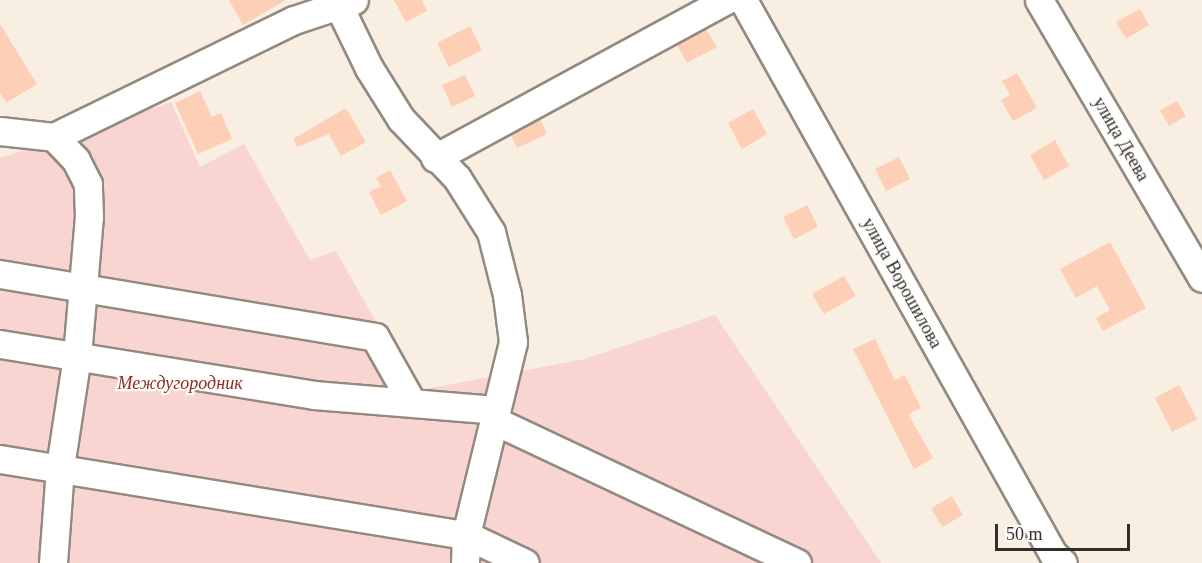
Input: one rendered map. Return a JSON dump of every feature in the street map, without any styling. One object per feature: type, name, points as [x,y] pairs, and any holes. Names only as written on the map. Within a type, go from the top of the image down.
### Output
[{"type":"street","points":[[435,158],[726,0]]},
{"type":"street","name":"улица Ворошилова","points":[[743,0],[1053,554],[1064,563]]},
{"type":"street","name":"улица Деева","points":[[1039,0],[1202,278]]},
{"type":"street","points":[[0,131],[54,137],[294,20],[343,1],[369,68],[394,108],[435,158],[457,178],[491,232],[507,295],[513,342],[466,535],[465,563]]},
{"type":"street","points":[[53,563],[60,467],[83,288],[88,184],[76,160],[54,137]]},
{"type":"street","points":[[0,274],[375,337],[411,401]]},
{"type":"street","points":[[0,344],[314,395],[411,401],[494,415],[797,563]]},
{"type":"street","points":[[0,459],[466,535],[525,563]]},
{"type":"green space","name":"Междугородник","points":[[171,102],[200,167],[244,144],[310,260],[336,251],[415,391],[585,359],[715,315],[881,563],[0,563],[0,158]]},
{"type":"building","points":[[229,0],[286,0],[243,25]]},
{"type":"building","points":[[394,0],[422,0],[427,11],[406,22]]},
{"type":"building","points":[[1140,9],[1149,25],[1126,39],[1116,22]]},
{"type":"building","points":[[0,24],[37,84],[6,103],[0,93]]},
{"type":"building","points":[[470,26],[482,50],[449,67],[437,43]]},
{"type":"building","points":[[706,29],[717,47],[687,63],[677,45]]},
{"type":"building","points":[[1017,73],[1037,108],[1013,121],[1001,100],[1010,95],[1002,81]]},
{"type":"building","points":[[465,75],[475,96],[452,107],[442,85]]},
{"type":"building","points":[[200,91],[212,117],[221,113],[232,139],[198,154],[175,103]]},
{"type":"building","points":[[1177,101],[1186,116],[1169,126],[1160,110]]},
{"type":"building","points":[[346,108],[366,142],[341,156],[329,134],[297,147],[293,139]]},
{"type":"building","points":[[753,109],[767,134],[742,149],[728,123]]},
{"type":"building","points":[[540,119],[547,134],[517,148],[511,134]]},
{"type":"building","points":[[1055,140],[1069,166],[1044,180],[1030,155]]},
{"type":"building","points":[[899,157],[910,179],[886,191],[875,169]]},
{"type":"building","points":[[390,170],[407,201],[381,215],[369,192],[381,186],[376,178]]},
{"type":"building","points":[[807,205],[818,227],[794,239],[783,217]]},
{"type":"building","points":[[1110,242],[1146,308],[1103,331],[1096,318],[1110,310],[1097,286],[1076,298],[1060,269]]},
{"type":"building","points":[[844,276],[856,296],[824,314],[812,294]]},
{"type":"building","points":[[875,339],[895,380],[905,375],[921,408],[908,414],[933,458],[914,469],[853,349]]},
{"type":"building","points":[[1179,385],[1197,419],[1172,432],[1155,398]]},
{"type":"building","points":[[952,496],[963,515],[942,527],[931,508]]}]
